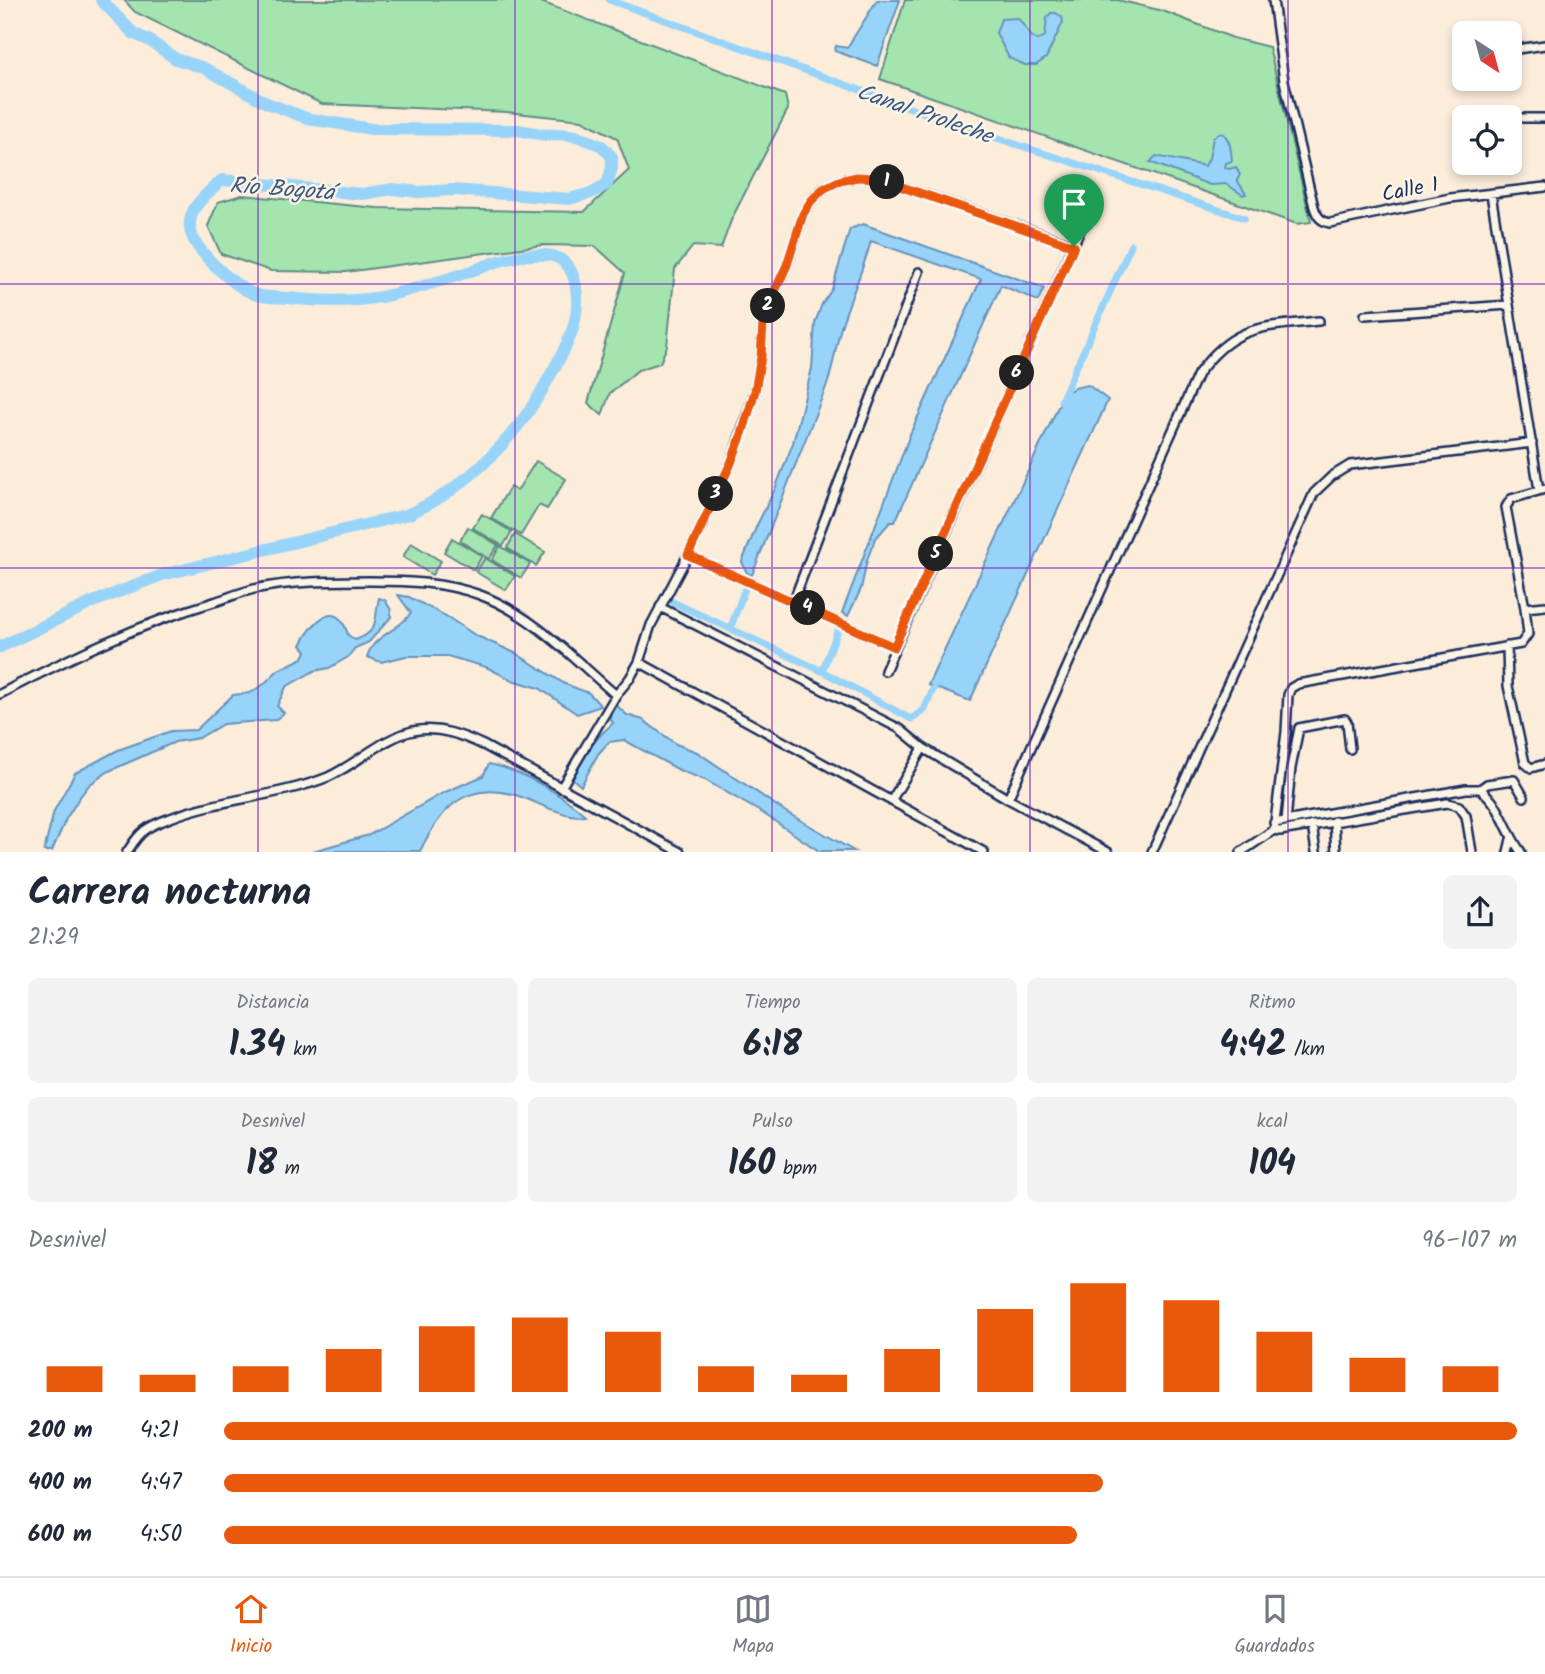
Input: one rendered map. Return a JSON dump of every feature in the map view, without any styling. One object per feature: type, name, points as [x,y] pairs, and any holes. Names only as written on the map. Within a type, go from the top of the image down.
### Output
[{"type":"street","name":"Calle 1","points":[[1273,0],[1284,80],[1297,141],[1314,207],[1324,221],[1450,198],[1545,187]]},
{"type":"street","points":[[1522,49],[1545,45]]},
{"type":"street","points":[[1523,118],[1545,118]]},
{"type":"street","points":[[561,788],[616,695],[639,662],[660,607],[688,555],[731,463],[755,391],[763,323],[768,306],[787,265],[803,214],[811,201],[823,189],[848,179],[876,178],[1074,246]]},
{"type":"street","points":[[1274,826],[1285,744],[1288,695],[1291,688],[1298,684],[1521,643],[1528,634],[1506,507],[1511,499],[1542,489],[1491,194]]},
{"type":"street","points":[[884,671],[1085,219]]},
{"type":"street","points":[[793,602],[919,272]]},
{"type":"street","points":[[1365,315],[1509,305]]},
{"type":"street","points":[[1008,799],[1198,374],[1212,355],[1245,332],[1264,327],[1320,321]]},
{"type":"street","points":[[1152,852],[1314,492],[1350,465],[1532,443]]},
{"type":"street","points":[[688,555],[894,647]]},
{"type":"street","points":[[0,694],[107,641],[185,610],[254,589],[311,582],[405,581],[449,587],[481,596],[514,612],[616,695]]},
{"type":"street","points":[[1525,608],[1545,606]]},
{"type":"street","points":[[660,607],[900,729],[923,748],[1008,799],[1108,852]]},
{"type":"street","points":[[1507,646],[1508,686],[1525,763],[1531,768],[1545,764]]},
{"type":"street","points":[[639,662],[984,852]]},
{"type":"street","points":[[1286,821],[1291,768],[1299,728],[1345,719],[1348,723],[1350,749]]},
{"type":"street","points":[[127,852],[142,832],[152,825],[198,807],[310,784],[412,731],[442,730],[458,734],[495,751],[680,852]]},
{"type":"street","points":[[891,801],[923,748]]},
{"type":"street","points":[[1241,852],[1274,826],[1286,821],[1466,789],[1480,789],[1487,784],[1514,780],[1524,797]]},
{"type":"street","points":[[1480,789],[1500,811],[1511,839],[1521,852]]},
{"type":"street","points":[[1274,826],[1280,831],[1447,803],[1459,806],[1466,816],[1472,852]]},
{"type":"street","points":[[1334,821],[1336,852]]},
{"type":"street","points":[[1312,825],[1316,852]]},
{"type":"street","points":[[1508,852],[1511,839]]},
{"type":"green space","points":[[124,0],[536,0],[785,95],[788,109],[732,218],[721,248],[693,246],[675,269],[667,346],[660,363],[638,370],[610,393],[602,415],[588,403],[625,273],[595,246],[543,245],[346,272],[271,271],[221,254],[208,226],[218,202],[242,195],[377,208],[584,212],[629,170],[617,138],[582,120],[507,112],[322,104],[135,12]]},
{"type":"green space","points":[[905,0],[1118,0],[1163,11],[1233,38],[1269,47],[1311,222],[1297,224],[880,79]]},
{"type":"green space","points":[[536,461],[566,479],[547,509],[539,505],[521,535],[491,518],[510,487],[517,491]]},
{"type":"green space","points":[[482,514],[512,532],[503,546],[473,528]]},
{"type":"green space","points":[[468,527],[498,545],[489,559],[460,541]]},
{"type":"green space","points":[[515,534],[545,552],[536,566],[507,548]]},
{"type":"green space","points":[[452,538],[482,556],[474,570],[444,552]]},
{"type":"green space","points":[[411,543],[441,561],[432,575],[403,557]]},
{"type":"green space","points":[[500,546],[530,564],[521,578],[492,560]]},
{"type":"green space","points":[[485,558],[515,576],[506,590],[476,572]]},
{"type":"water","points":[[877,0],[900,0],[877,66],[835,51],[836,46],[847,48]]},
{"type":"water","points":[[1051,13],[1062,17],[1063,22],[1046,58],[1036,65],[1025,65],[1009,58],[996,33],[1001,19],[1018,18],[1032,37],[1038,40],[1045,36],[1047,17]]},
{"type":"water","points":[[1219,133],[1224,134],[1231,150],[1232,161],[1226,163],[1225,167],[1236,167],[1240,175],[1237,180],[1246,194],[1243,195],[1226,184],[1210,185],[1150,162],[1156,156],[1205,166],[1213,138]]},
{"type":"water","points":[[863,224],[1044,288],[1038,301],[1001,285],[895,522],[890,522],[875,539],[861,589],[848,616],[842,613],[911,432],[981,279],[871,241],[842,324],[828,382],[752,575],[747,573],[742,562],[793,443],[812,368],[815,323],[822,304],[832,289],[850,229]]},
{"type":"water","points":[[1088,385],[1108,400],[970,701],[928,685],[1064,394],[1074,388]]},
{"type":"water","points":[[398,595],[409,597],[475,635],[515,653],[565,684],[589,693],[601,706],[577,714],[539,688],[512,680],[486,667],[447,656],[406,656],[381,662],[367,657],[375,643],[400,625],[411,613]]},
{"type":"water","points":[[379,598],[385,600],[391,610],[391,617],[369,642],[355,648],[348,657],[329,668],[314,671],[286,687],[277,706],[284,713],[275,720],[223,724],[199,738],[175,742],[109,771],[89,785],[66,819],[52,851],[44,851],[54,811],[75,773],[118,750],[171,731],[196,730],[233,695],[250,693],[278,670],[303,658],[306,651],[301,645],[311,628],[324,617],[338,617],[348,635],[355,640],[363,637],[375,624]]},
{"type":"water","points":[[616,705],[627,715],[643,720],[676,744],[697,752],[786,812],[854,851],[819,851],[764,814],[705,780],[681,771],[624,740],[609,742],[598,754],[581,786],[573,779],[590,748],[613,723],[609,715]]},
{"type":"water","points":[[489,764],[540,784],[585,815],[566,814],[512,794],[479,792],[466,796],[445,812],[420,851],[313,851],[369,835],[443,793],[483,776]]},
{"type":"waterway","name":"Río Bogotá","points":[[0,647],[93,602],[162,575],[409,514],[431,503],[472,474],[508,438],[538,397],[566,347],[577,307],[575,283],[566,264],[546,255],[509,258],[427,285],[371,299],[316,300],[264,297],[249,292],[213,264],[190,231],[190,222],[196,206],[222,180],[362,194],[393,189],[418,192],[454,190],[569,199],[591,193],[607,184],[612,168],[612,157],[602,146],[577,136],[545,135],[518,130],[372,129],[309,119],[267,103],[204,68],[176,59],[133,33],[101,0]]},
{"type":"waterway","name":"Canal Proleche","points":[[609,0],[969,129],[1244,218]]},
{"type":"waterway","points":[[1061,401],[1131,245]]},
{"type":"waterway","points":[[730,629],[746,586]]},
{"type":"waterway","points":[[668,600],[822,671],[911,719],[924,710],[937,681]]},
{"type":"waterway","points":[[822,671],[840,625]]},
{"type":"route","points":[[857,177],[876,178],[1074,246],[894,647],[688,555],[743,431],[755,391],[763,323],[768,306],[787,265],[803,214],[823,189],[839,181],[857,177]]}]
